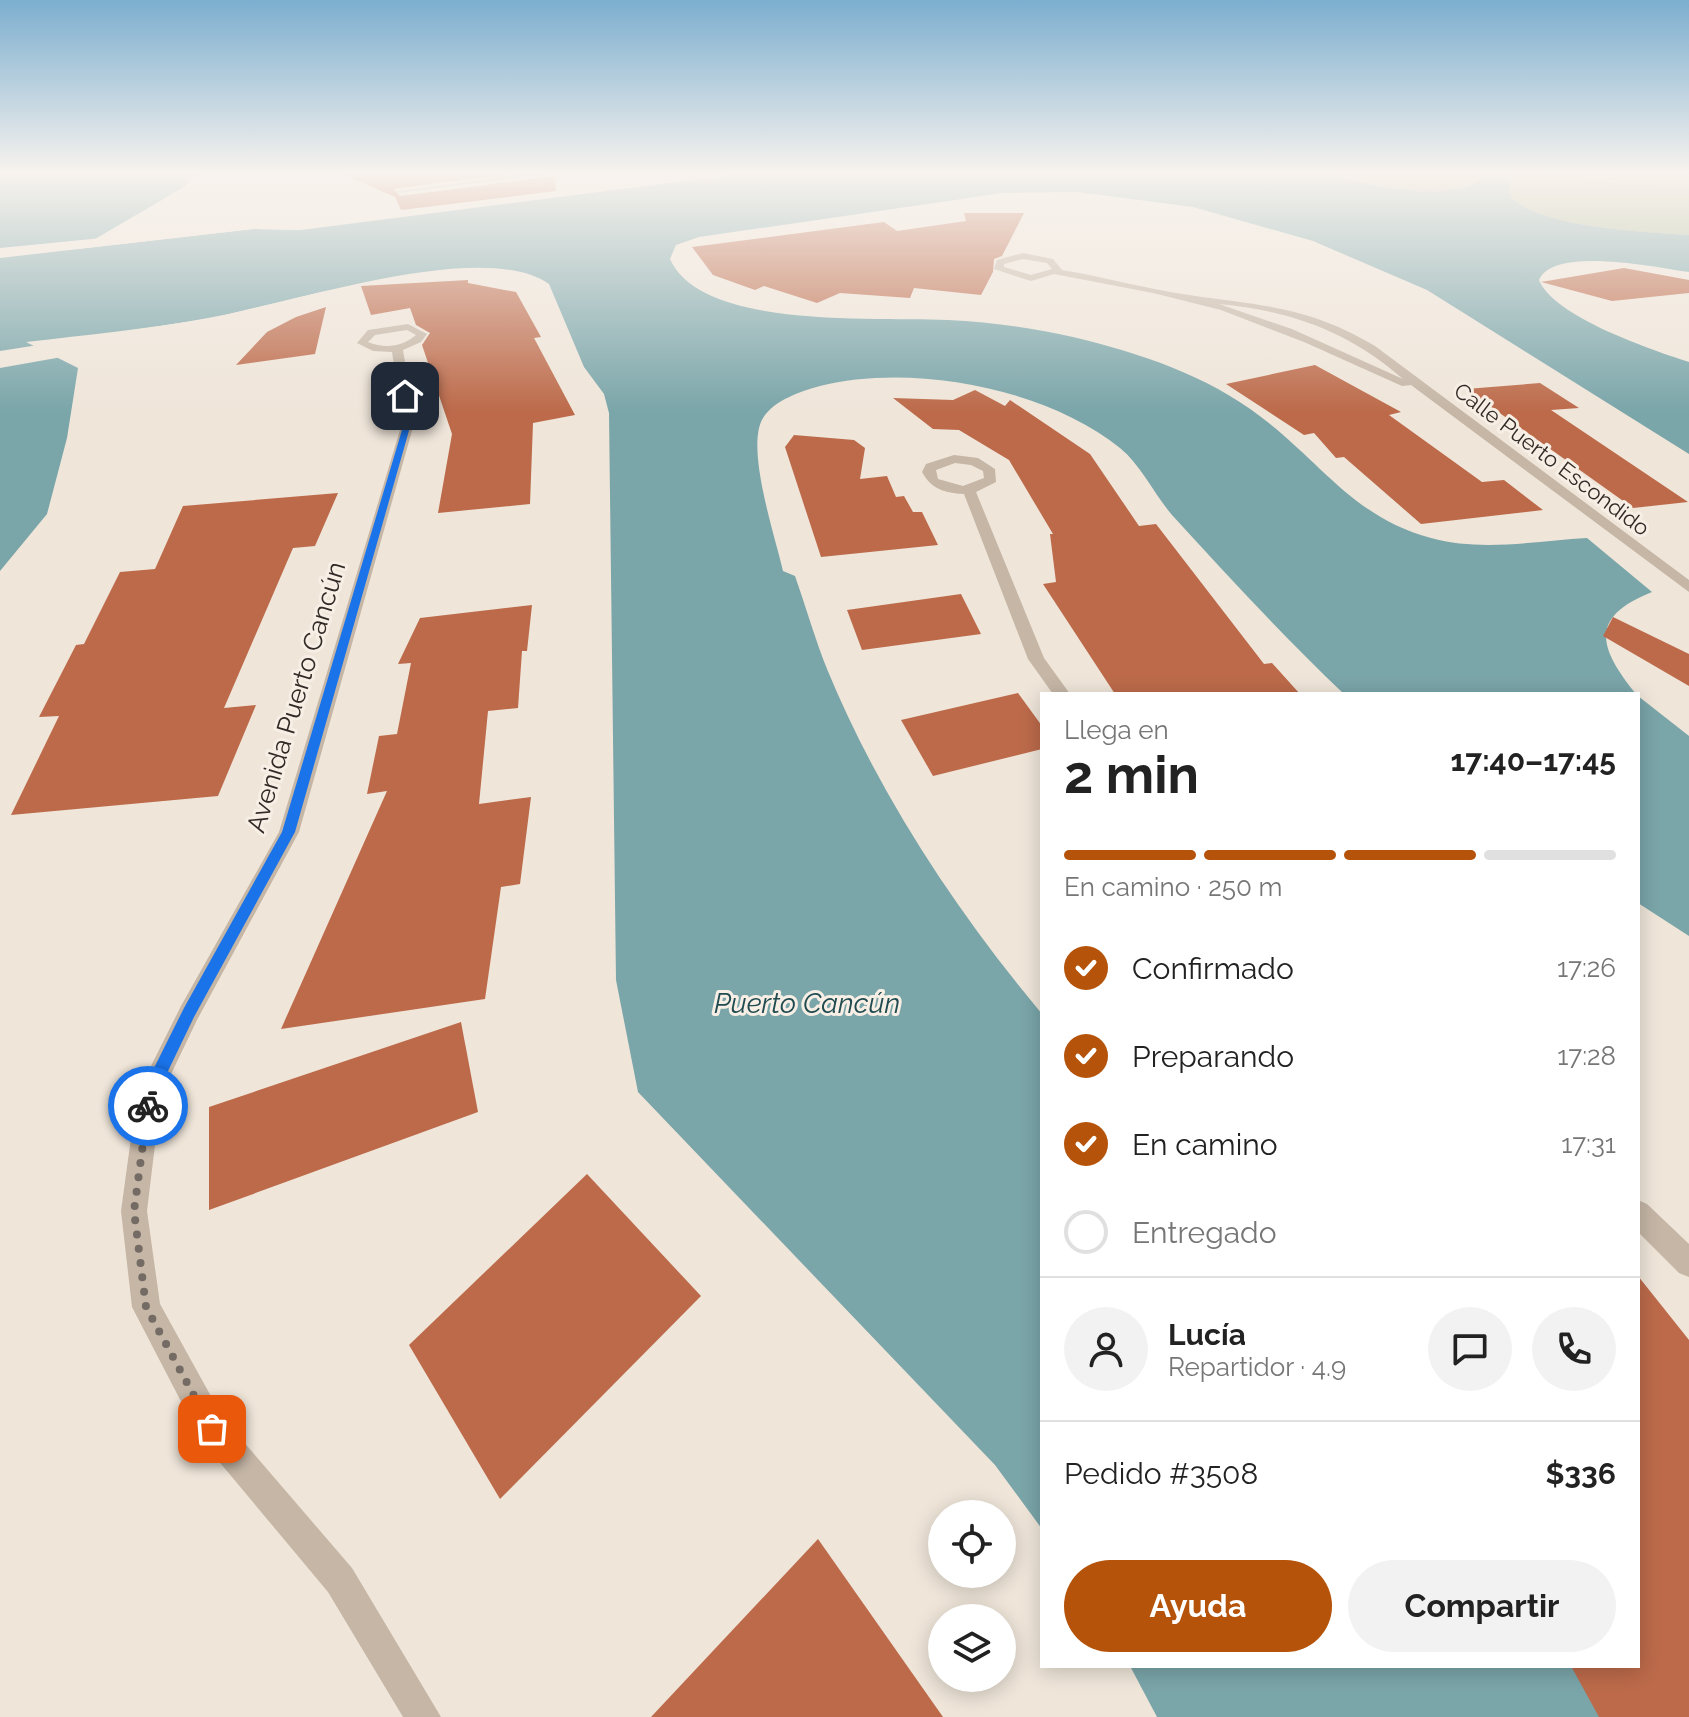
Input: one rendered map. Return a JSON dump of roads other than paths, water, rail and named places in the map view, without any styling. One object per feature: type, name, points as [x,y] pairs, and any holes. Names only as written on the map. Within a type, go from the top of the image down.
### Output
[{"type":"street","points":[[1033,257],[1055,264],[1056,272],[1040,277],[1021,277],[1004,272],[997,265],[1005,259],[1033,257]]},
{"type":"street","name":"Calle Puerto Escondido","points":[[1056,272],[1189,298],[1244,302],[1312,316],[1385,357],[1428,394],[1689,587]]},
{"type":"street","name":"Calle Puerto Escondido","points":[[1189,298],[1312,340],[1428,394]]},
{"type":"street","points":[[390,327],[420,331],[416,341],[397,348],[372,348],[365,346],[362,339],[372,332],[390,327]]},
{"type":"street","name":"Avenida Puerto Cancún","points":[[397,348],[409,420],[289,832],[196,1000],[149,1094],[134,1211],[146,1307],[212,1429],[340,1580],[423,1717]]},
{"type":"street","points":[[969,490],[1036,659],[1061,692]]},
{"type":"street","points":[[1640,1215],[1689,1263]]},
{"type":"water","name":"Puerto Cancún","points":[[0,252],[673,252],[670,259],[688,282],[717,298],[754,309],[839,318],[995,324],[1073,337],[1147,358],[1195,377],[1240,402],[1283,435],[1359,503],[1404,529],[1450,542],[1489,545],[1587,538],[1652,592],[1618,612],[1609,623],[1606,635],[1614,662],[1634,692],[1342,692],[1172,515],[1120,448],[1090,427],[1055,410],[977,386],[895,378],[820,386],[781,401],[763,418],[758,431],[759,470],[783,571],[795,576],[823,658],[847,715],[921,849],[979,934],[1040,1012],[1040,1526],[995,1465],[638,1092],[616,980],[609,413],[604,394],[584,367],[549,284],[518,271],[478,268],[432,271],[383,278],[208,318],[26,342],[78,368],[67,438],[47,514],[0,571]]},
{"type":"water","name":"Puerto Cancún","points":[[1339,252],[1689,252],[1689,272],[1608,261],[1585,261],[1564,263],[1548,269],[1539,280],[1548,294],[1583,319],[1629,341],[1689,362],[1689,454],[1427,290]]},
{"type":"water","points":[[1640,698],[1689,736],[1689,936],[1640,904]]},
{"type":"water","points":[[1131,1668],[1573,1668],[1600,1717],[1157,1717]]}]
